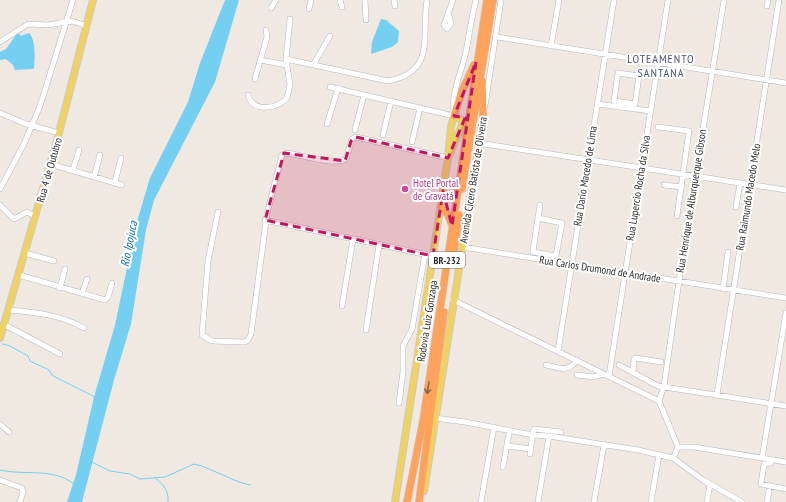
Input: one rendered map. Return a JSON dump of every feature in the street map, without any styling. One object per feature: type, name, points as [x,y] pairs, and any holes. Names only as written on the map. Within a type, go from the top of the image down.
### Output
[{"type":"highway","name":"Rodovia Luiz Gonzaga","points":[[407,502],[423,420],[476,62],[487,0]]},
{"type":"highway","name":"Rodovia Luiz Gonzaga","points":[[419,502],[445,302],[493,0]]},
{"type":"highway","points":[[454,115],[462,90],[476,62]]},
{"type":"highway","points":[[481,74],[484,96],[483,116]]},
{"type":"highway","points":[[441,207],[448,215],[452,226]]},
{"type":"main road","name":"Rua 4 de Outubro","points":[[0,338],[5,325],[59,133],[93,0]]},
{"type":"main road","points":[[395,502],[441,207],[451,126],[454,115],[463,120],[448,158]]},
{"type":"main road","name":"Avenida Cicero Batista de Oliveira","points":[[422,502],[483,116]]},
{"type":"street","points":[[0,189],[40,106],[73,0]]},
{"type":"street","points":[[271,8],[276,0]]},
{"type":"street","points":[[309,9],[311,0]]},
{"type":"street","points":[[340,0],[342,7]]},
{"type":"street","points":[[365,0],[366,20]]},
{"type":"street","points":[[394,0],[395,6]]},
{"type":"street","points":[[286,59],[381,81],[393,80],[405,76],[420,64],[424,54],[427,0]]},
{"type":"street","points":[[448,13],[453,0]]},
{"type":"street","points":[[330,87],[454,115],[454,100],[458,75],[467,46],[476,0]]},
{"type":"street","name":"Avenida Cicero Batista de Oliveira","points":[[483,116],[502,0]]},
{"type":"street","points":[[551,46],[559,0]]},
{"type":"street","name":"Rua Dario Macedo de Lima","points":[[558,351],[614,0]]},
{"type":"street","name":"Rua Lupercio Rocha da Silva","points":[[606,375],[660,63],[668,0]]},
{"type":"street","name":"Rua Henrique de Alburquerque Gibson","points":[[659,401],[664,386],[679,281],[724,0]]},
{"type":"street","points":[[767,6],[768,0]]},
{"type":"street","name":"Rua Raimundo Macedo Melo","points":[[717,395],[779,0]]},
{"type":"street","points":[[248,94],[250,101],[262,107],[271,107],[282,102],[290,93],[286,59],[290,20]]},
{"type":"street","points":[[0,42],[26,25],[48,25],[75,22],[87,26]]},
{"type":"street","points":[[255,79],[267,37],[266,30]]},
{"type":"street","points":[[313,65],[330,36]]},
{"type":"street","points":[[497,37],[712,70],[786,83]]},
{"type":"street","points":[[486,45],[495,46]]},
{"type":"street","points":[[260,60],[287,65]]},
{"type":"street","points":[[620,73],[637,75],[640,78],[636,103],[634,105],[625,106],[615,102],[613,99],[617,75],[620,73]]},
{"type":"street","points":[[328,124],[338,88]]},
{"type":"street","points":[[355,130],[364,95]]},
{"type":"street","points":[[383,135],[391,101]]},
{"type":"street","points":[[597,104],[625,106],[651,111]]},
{"type":"street","points":[[412,142],[420,108]]},
{"type":"street","points":[[0,112],[32,125],[59,133]]},
{"type":"street","points":[[658,127],[689,131],[677,216]]},
{"type":"street","points":[[218,212],[208,261],[202,331],[204,338],[212,341],[245,342],[250,337],[265,220],[280,159],[284,153],[342,161],[346,159],[352,139],[356,137],[448,158]]},
{"type":"street","points":[[478,143],[786,190]]},
{"type":"street","points":[[73,170],[79,150]]},
{"type":"street","points":[[94,177],[100,155]]},
{"type":"street","points":[[115,182],[121,158]]},
{"type":"street","points":[[50,164],[122,185]]},
{"type":"street","points":[[736,207],[740,184]]},
{"type":"street","points":[[664,185],[682,187]]},
{"type":"street","points":[[0,205],[14,219],[27,212],[35,216]]},
{"type":"street","points":[[538,218],[562,223],[557,255],[544,257],[533,251],[538,218],[540,206]]},
{"type":"street","points":[[265,220],[433,256]]},
{"type":"street","points":[[342,306],[353,239]]},
{"type":"street","points":[[366,330],[379,245]]},
{"type":"street","name":"Rua Carios Drumond de Andrade","points":[[462,247],[544,257],[571,264],[734,291],[786,298]]},
{"type":"street","points":[[723,289],[728,252]]},
{"type":"street","points":[[25,253],[54,261]]},
{"type":"street","points":[[399,403],[403,372],[403,346],[412,329],[425,254]]},
{"type":"street","points":[[60,288],[65,269]]},
{"type":"street","points":[[19,276],[105,300],[108,298],[112,283]]},
{"type":"street","points":[[82,293],[87,278]]},
{"type":"street","points":[[453,300],[659,401],[678,447],[673,458]]},
{"type":"street","points":[[9,310],[42,313],[74,322],[84,328]]},
{"type":"street","points":[[762,458],[786,313]]},
{"type":"street","points":[[5,325],[60,354]]},
{"type":"street","points":[[633,372],[634,359],[636,358],[661,362]]},
{"type":"street","points":[[546,365],[567,369],[573,366],[577,360]]},
{"type":"street","points":[[619,365],[655,384],[786,406]]},
{"type":"street","points":[[577,375],[593,377],[606,375]]},
{"type":"street","points":[[435,418],[494,427],[533,435],[549,436],[604,445],[673,458],[710,484],[742,502]]},
{"type":"street","points":[[0,424],[9,432]]},
{"type":"street","points":[[481,502],[494,427]]},
{"type":"street","points":[[507,446],[531,452],[532,432],[536,429],[561,432]]},
{"type":"street","points":[[503,467],[509,434]]},
{"type":"street","points":[[538,502],[549,436]]},
{"type":"street","points":[[594,502],[604,445]]},
{"type":"street","points":[[678,447],[694,447],[786,462]]},
{"type":"street","points":[[651,502],[659,455]]},
{"type":"street","points":[[786,465],[765,462],[760,480],[763,485],[786,489]]},
{"type":"street","points":[[0,480],[22,488],[23,492],[20,502]]},
{"type":"street","points":[[707,502],[710,484]]},
{"type":"street","points":[[767,502],[769,492]]},
{"type":"highlighted area","points":[[476,62],[452,226],[443,191],[433,256],[265,220],[284,153],[345,161],[351,141],[356,137],[448,158],[465,118],[454,116]]},
{"type":"water","points":[[225,0],[239,0],[215,82],[154,200],[146,230],[131,324],[114,380],[82,502],[67,502],[76,475],[94,397],[115,325],[136,225],[150,178],[188,102],[200,63]]},
{"type":"water","points":[[381,19],[386,20],[399,31],[398,42],[392,47],[371,54],[372,42]]},
{"type":"water","points":[[19,31],[20,36],[29,33],[33,40],[35,54],[33,69],[15,70],[13,65],[6,59],[0,60],[0,52],[6,49]]},
{"type":"waterway","points":[[3,344],[10,346],[28,356],[30,361],[49,370],[52,375],[57,378],[95,397]]},
{"type":"waterway","points":[[92,462],[110,471],[130,474],[140,479],[165,477],[194,464],[250,485]]},
{"type":"waterway","points":[[0,470],[57,475],[74,484]]},
{"type":"waterway","points":[[155,478],[165,488],[168,495],[168,502]]},
{"type":"place","name":"Hotel Portal de Gravatá","points":[[405,189]]},
{"type":"district","name":"LOTEAMENTO SANTANA","points":[[661,66]]},
{"type":"water label","name":"Rio Ipojuca","points":[[129,244]]}]
